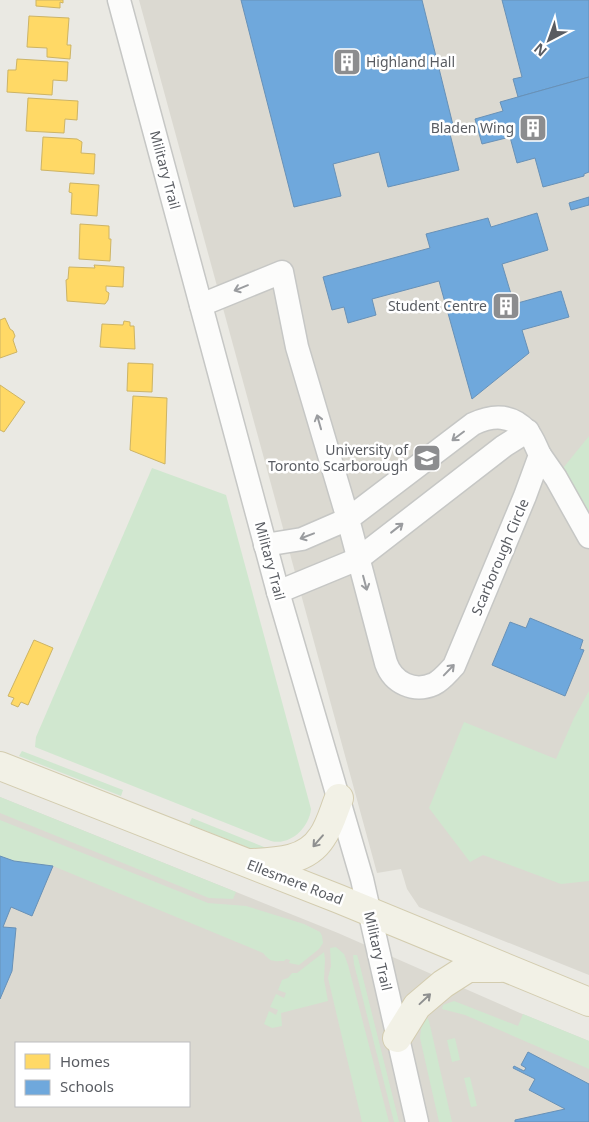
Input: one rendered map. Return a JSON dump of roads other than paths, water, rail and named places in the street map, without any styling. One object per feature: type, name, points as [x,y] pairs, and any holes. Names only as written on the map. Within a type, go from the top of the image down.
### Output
[{"type":"main road","name":"Ellesmere Road","points":[[0,766],[369,911],[589,1002]]},
{"type":"main road","points":[[246,864],[301,856],[324,836],[339,798]]},
{"type":"main road","points":[[397,1038],[417,1006],[443,984],[468,968],[504,967]]},
{"type":"street","name":"Military Trail","points":[[119,0],[265,545],[339,798],[369,911],[417,1122]]},
{"type":"street","name":"Scarborough Circle","points":[[201,305],[282,272],[297,347],[348,519],[388,668],[398,681],[405,685],[423,687],[434,683],[454,666],[525,496],[540,455]]},
{"type":"street","points":[[265,545],[302,538],[348,519],[473,424],[485,419],[501,417],[513,420],[528,431],[540,455],[556,478],[589,537]]},
{"type":"street","points":[[278,592],[358,559],[504,446],[528,431]]},
{"type":"place","name":"Highland Hall","points":[[347,62]]},
{"type":"place","name":"Bladen Wing","points":[[533,128]]},
{"type":"place","name":"Student Centre","points":[[506,306]]},
{"type":"place","name":"University of Toronto Scarborough","points":[[427,458]]}]
